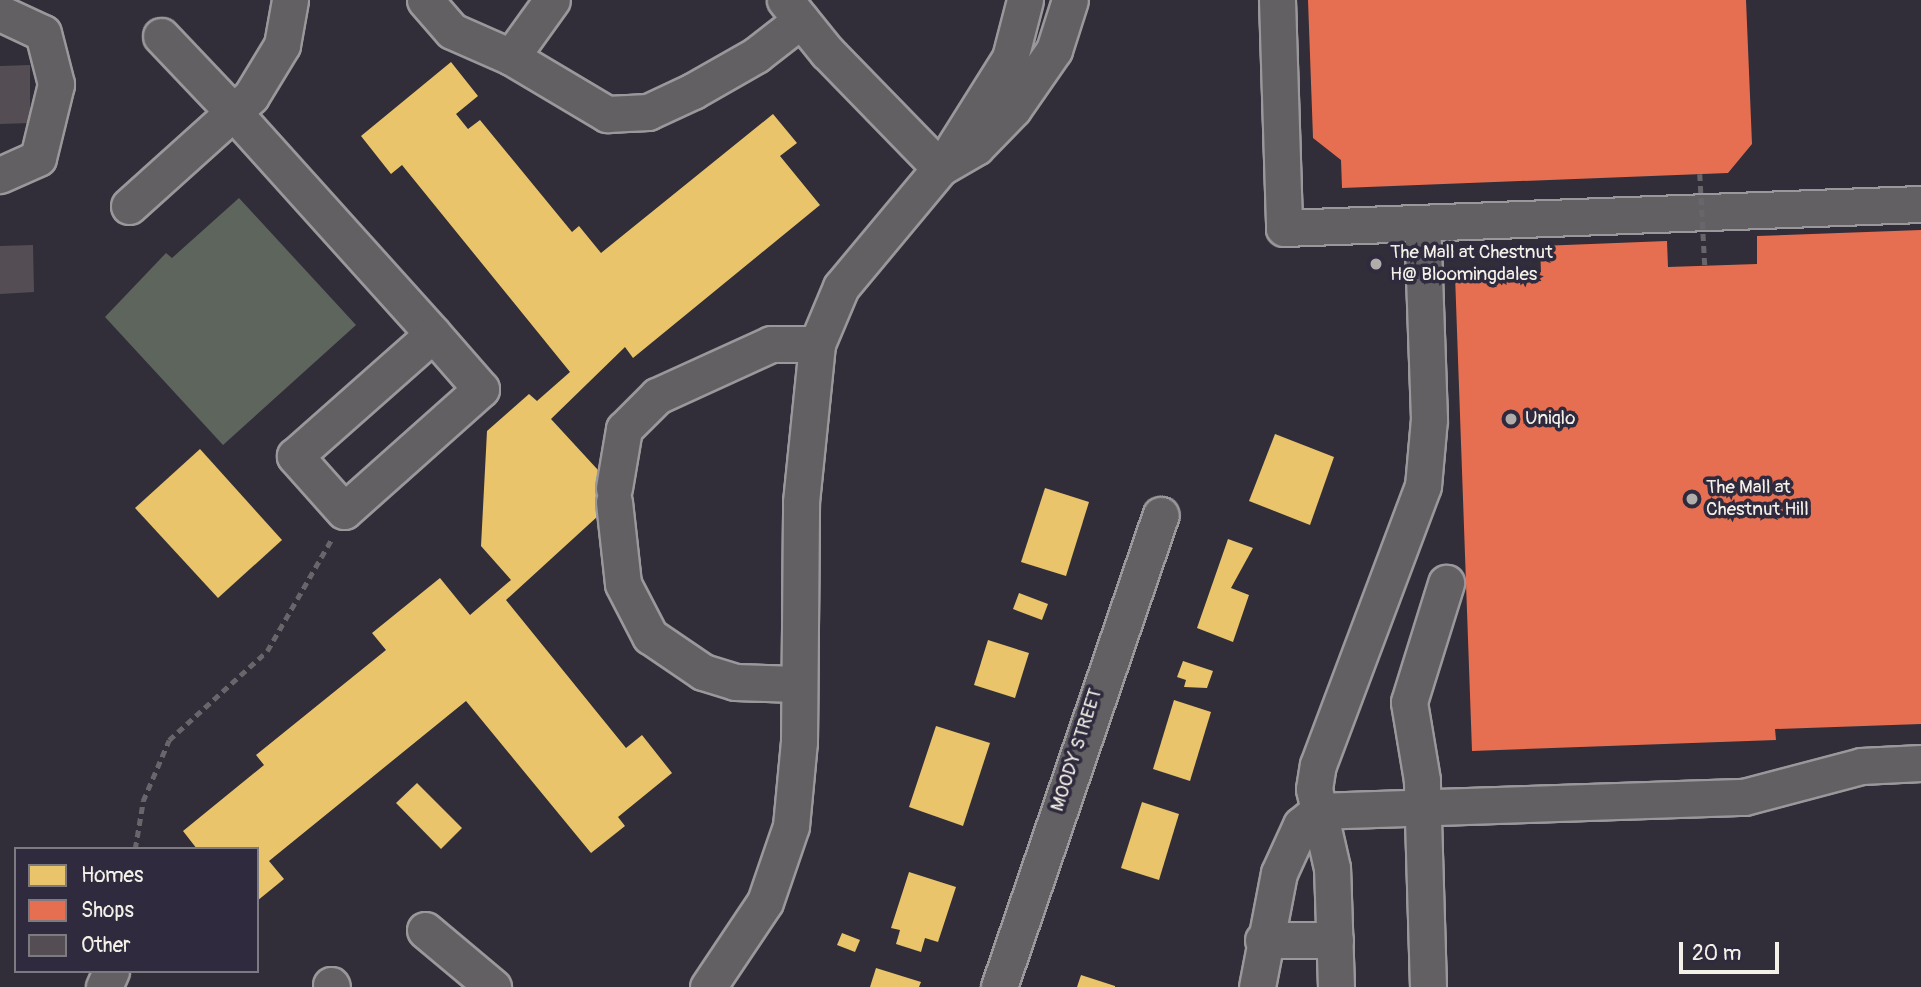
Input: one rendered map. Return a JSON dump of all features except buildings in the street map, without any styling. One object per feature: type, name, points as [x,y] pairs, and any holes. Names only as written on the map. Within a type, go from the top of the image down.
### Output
[{"type":"street","points":[[129,206],[235,114],[282,45],[290,0]]},
{"type":"street","points":[[425,0],[452,31],[511,57],[607,114],[648,112],[756,55],[793,10],[940,167]]},
{"type":"street","points":[[511,57],[552,0]]},
{"type":"street","points":[[708,987],[745,938],[781,863],[797,786],[802,477],[817,344],[848,279],[940,167],[1010,58],[1025,0]]},
{"type":"street","points":[[940,167],[976,147],[1013,109],[1054,50],[1070,0]]},
{"type":"street","points":[[1277,0],[1284,228],[1921,204]]},
{"type":"street","points":[[0,13],[43,33],[56,84],[50,128],[38,158],[0,175]]},
{"type":"street","points":[[162,36],[235,114],[433,334],[481,388],[344,511],[295,456],[433,334]]},
{"type":"street","points":[[1336,987],[1332,868],[1318,811],[1318,765],[1423,486],[1429,419],[1422,222]]},
{"type":"street","points":[[797,684],[735,682],[703,672],[650,636],[623,584],[614,495],[624,429],[657,396],[771,344],[817,344]]},
{"type":"street","name":"MOODY STREET","points":[[999,987],[1161,515]]},
{"type":"street","points":[[1429,987],[1422,807],[1409,702],[1446,583]]},
{"type":"street","points":[[1257,987],[1263,940],[1291,844],[1318,811],[1744,797],[1861,766],[1921,764]]},
{"type":"street","points":[[425,930],[493,987]]},
{"type":"street","points":[[1263,940],[1335,940]]},
{"type":"path","points":[[1700,174],[1705,266]]},
{"type":"path","points":[[135,847],[143,801],[169,740],[267,651],[320,567],[344,511]]},
{"type":"shaded area","points":[[239,198],[356,325],[223,445],[105,317],[166,253],[172,258]]},
{"type":"place","name":"The Mall at Chestnut H@ Bloomingdales","points":[[1376,264]]},
{"type":"place","name":"Uniqlo","points":[[1511,419]]},
{"type":"place","name":"The Mall at Chestnut Hill","points":[[1692,499]]}]
